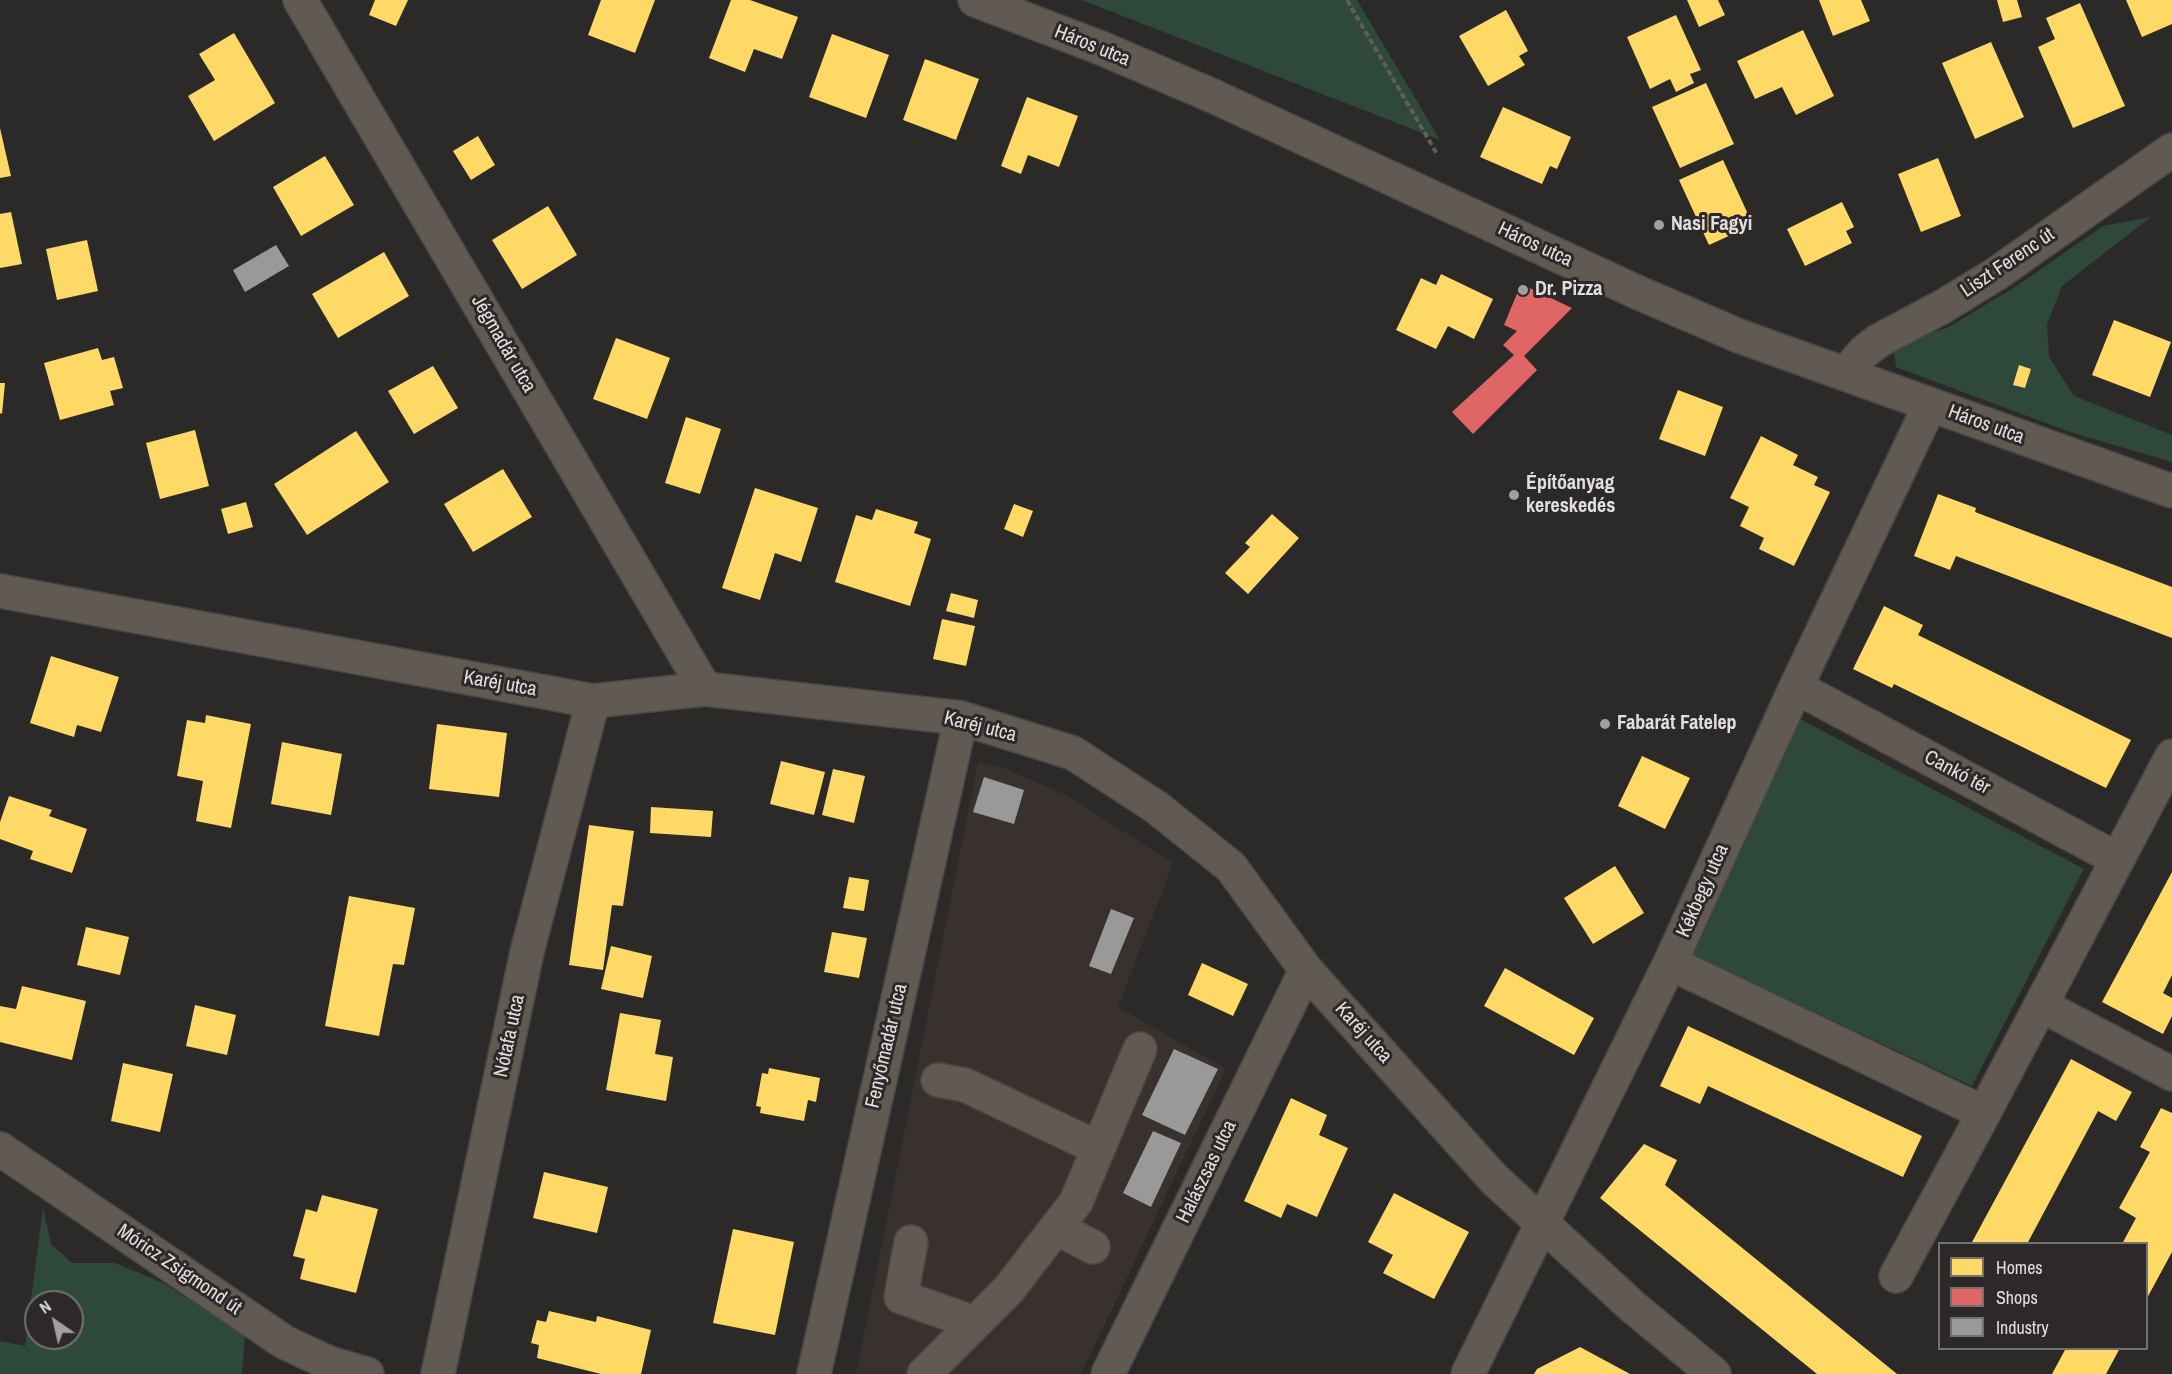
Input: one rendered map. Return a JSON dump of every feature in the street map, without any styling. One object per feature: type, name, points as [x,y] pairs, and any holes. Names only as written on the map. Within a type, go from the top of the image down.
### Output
[{"type":"street","name":"Jégmadár utca","points":[[300,0],[705,688]]},
{"type":"street","name":"Háros utca","points":[[975,0],[1101,48],[1213,96],[1639,294],[1739,336],[2172,491]]},
{"type":"street","name":"Liszt Ferenc út","points":[[1845,374],[1864,352],[1878,341],[1942,307],[1996,274],[2172,150]]},
{"type":"street","name":"Kékbegy utca","points":[[1468,1374],[1670,963],[1796,687],[1930,405]]},
{"type":"street","name":"Karéj utca","points":[[0,591],[593,701],[705,688],[961,718],[1073,753],[1156,807],[1231,867],[1306,970],[1494,1179],[1634,1307],[1714,1374]]},
{"type":"street","name":"Cankó tér","points":[[1796,687],[2117,859]]},
{"type":"street","name":"Nótafa utca","points":[[438,1374],[527,952],[593,701]]},
{"type":"street","name":"Fenyőmadár utca","points":[[814,1374],[961,718]]},
{"type":"street","points":[[1896,1276],[2172,756]]},
{"type":"street","points":[[1670,963],[1984,1113]]},
{"type":"street","name":"Halászsas utca","points":[[1108,1374],[1306,970]]},
{"type":"street","points":[[2041,1005],[2172,1074]]},
{"type":"street","points":[[924,1374],[1009,1289],[1076,1202],[1140,1049]]},
{"type":"street","points":[[938,1080],[965,1085],[1098,1148]]},
{"type":"street","name":"Móricz Zsigmond út","points":[[0,1149],[284,1342],[329,1363],[367,1374]]},
{"type":"street","points":[[1056,1228],[1093,1247]]},
{"type":"street","points":[[911,1242],[901,1297],[975,1323]]},
{"type":"path","points":[[1347,0],[1437,154]]},
{"type":"shaded area","points":[[978,762],[1006,769],[1066,795],[1173,863],[1118,1007],[1226,1069],[1081,1374],[856,1374]]},
{"type":"green space","points":[[1082,0],[1357,0],[1440,140]]},
{"type":"green space","points":[[2151,217],[2062,286],[2047,324],[2049,357],[2074,396],[2172,435],[2172,462],[2070,432],[1896,367],[1894,353],[1902,342],[1947,328],[2015,287],[2103,226]]},
{"type":"green space","points":[[1798,718],[2084,869],[1972,1086],[1689,953]]},
{"type":"green space","points":[[43,1208],[51,1244],[72,1263],[115,1263],[163,1283],[245,1335],[242,1374],[0,1374],[0,1341],[24,1346],[24,1350],[84,1350],[84,1290],[32,1290]]},
{"type":"building: Homes","points":[[375,0],[408,0],[396,26],[369,15]]},
{"type":"building: Homes","points":[[601,0],[655,0],[635,53],[588,35]]},
{"type":"building: Homes","points":[[731,0],[750,0],[798,17],[782,59],[754,49],[745,72],[709,58]]},
{"type":"building: Homes","points":[[1687,0],[1718,0],[1725,15],[1699,27]]},
{"type":"building: Homes","points":[[1819,0],[1861,0],[1870,21],[1833,36]]},
{"type":"building: Homes","points":[[1997,0],[2017,0],[2022,17],[2003,22]]},
{"type":"building: Homes","points":[[2126,0],[2172,0],[2172,24],[2142,37]]},
{"type":"building: Homes","points":[[2080,3],[2125,106],[2073,128],[2038,47],[2055,39],[2046,18]]},
{"type":"building: Homes","points":[[1506,10],[1528,51],[1519,56],[1525,65],[1488,86],[1459,36]]},
{"type":"building: Homes","points":[[1676,15],[1701,70],[1690,74],[1694,83],[1676,92],[1670,79],[1650,89],[1627,37]]},
{"type":"building: Homes","points":[[1803,30],[1834,96],[1796,115],[1782,87],[1755,99],[1737,61]]},
{"type":"building: Homes","points":[[234,33],[275,103],[214,141],[188,96],[215,80],[199,54]]},
{"type":"building: Homes","points":[[832,34],[889,55],[866,118],[809,97]]},
{"type":"building: Homes","points":[[1991,42],[2024,117],[1975,139],[1942,63]]},
{"type":"building: Homes","points":[[925,59],[979,79],[956,140],[903,120]]},
{"type":"building: Homes","points":[[1706,83],[1734,144],[1680,168],[1652,107]]},
{"type":"building: Homes","points":[[1027,97],[1078,116],[1059,167],[1028,155],[1021,174],[1001,166]]},
{"type":"building: Homes","points":[[1503,107],[1571,137],[1557,169],[1550,166],[1542,184],[1480,157]]},
{"type":"building: Homes","points":[[0,128],[11,176],[0,178]]},
{"type":"building: Homes","points":[[478,136],[495,165],[471,180],[453,151]]},
{"type":"building: Homes","points":[[325,156],[354,205],[301,236],[273,187]]},
{"type":"building: Homes","points":[[1938,158],[1961,216],[1921,232],[1898,174]]},
{"type":"building: Homes","points":[[1723,160],[1753,225],[1709,245],[1679,180]]},
{"type":"building: Homes","points":[[1842,202],[1854,227],[1846,231],[1852,243],[1805,266],[1787,229]]},
{"type":"building: Homes","points":[[548,206],[577,255],[522,289],[492,240]]},
{"type":"building: Homes","points":[[11,212],[22,264],[0,268],[0,214]]},
{"type":"building: Homes","points":[[87,240],[98,291],[57,300],[46,249]]},
{"type":"building: Homes","points":[[384,252],[409,296],[338,338],[312,294]]},
{"type":"building: Homes","points":[[1441,274],[1493,299],[1474,339],[1448,326],[1436,349],[1396,330],[1421,278],[1436,285]]},
{"type":"building: Homes","points":[[2114,320],[2171,342],[2150,397],[2092,375]]},
{"type":"building: Homes","points":[[616,338],[670,358],[647,419],[593,399]]},
{"type":"building: Homes","points":[[98,348],[102,360],[114,357],[123,388],[110,391],[114,405],[60,420],[44,363]]},
{"type":"building: Homes","points":[[2019,365],[2031,369],[2025,388],[2013,385]]},
{"type":"building: Homes","points":[[433,366],[458,408],[414,434],[388,391]]},
{"type":"building: Homes","points":[[0,383],[5,383],[2,414],[0,413]]},
{"type":"building: Homes","points":[[1678,390],[1723,407],[1705,456],[1659,439]]},
{"type":"building: Homes","points":[[686,417],[721,429],[700,494],[665,483]]},
{"type":"building: Homes","points":[[195,430],[209,486],[160,499],[146,443]]},
{"type":"building: Homes","points":[[356,431],[389,482],[307,535],[274,484]]},
{"type":"building: Homes","points":[[1761,436],[1798,455],[1793,465],[1818,477],[1814,485],[1830,492],[1794,566],[1759,549],[1764,538],[1740,526],[1749,507],[1730,498]]},
{"type":"building: Homes","points":[[503,469],[532,517],[473,552],[444,504]]},
{"type":"building: Homes","points":[[755,488],[818,508],[801,562],[775,553],[760,600],[722,588]]},
{"type":"building: Homes","points":[[1938,494],[1976,508],[1975,512],[2172,587],[2172,638],[1956,556],[1950,570],[1914,556]]},
{"type":"building: Homes","points":[[246,502],[253,527],[228,534],[221,509]]},
{"type":"building: Homes","points":[[1014,504],[1033,511],[1023,537],[1004,529]]},
{"type":"building: Homes","points":[[876,509],[918,522],[914,533],[931,539],[910,606],[835,582],[856,515],[872,520]]},
{"type":"building: Homes","points":[[1272,514],[1299,538],[1248,594],[1225,573],[1250,547],[1245,543]]},
{"type":"building: Homes","points":[[951,593],[978,600],[974,618],[946,611]]},
{"type":"building: Homes","points":[[1884,606],[1923,625],[1918,635],[2131,740],[2106,788],[1894,684],[1892,688],[1853,669]]},
{"type":"building: Homes","points":[[942,619],[975,626],[966,666],[933,659]]},
{"type":"building: Homes","points":[[51,656],[119,677],[101,732],[77,725],[74,737],[30,723]]},
{"type":"building: Homes","points":[[206,715],[251,724],[231,828],[196,821],[203,781],[177,776],[187,720],[205,723]]},
{"type":"building: Homes","points":[[437,724],[507,733],[499,797],[429,789]]},
{"type":"building: Homes","points":[[282,742],[342,754],[331,815],[271,804]]},
{"type":"building: Homes","points":[[1642,756],[1690,778],[1665,829],[1618,806]]},
{"type":"building: Homes","points":[[781,761],[825,772],[814,815],[770,804]]},
{"type":"building: Homes","points":[[833,769],[865,776],[854,823],[822,815]]},
{"type":"building: Homes","points":[[9,796],[52,810],[49,816],[87,829],[72,873],[30,859],[33,851],[0,839],[0,822]]},
{"type":"building: Homes","points":[[651,807],[713,811],[711,837],[650,833]]},
{"type":"building: Homes","points":[[589,825],[634,831],[623,906],[612,905],[603,970],[569,965]]},
{"type":"building: Homes","points":[[1615,866],[1644,913],[1593,944],[1564,898]]},
{"type":"building: Homes","points":[[2172,872],[2172,975],[2163,993],[2172,998],[2172,1016],[2163,1034],[2102,1002]]},
{"type":"building: Homes","points":[[849,877],[869,880],[864,911],[843,908]]},
{"type":"building: Homes","points":[[349,896],[415,908],[404,965],[393,964],[379,1036],[325,1026]]},
{"type":"building: Homes","points":[[86,927],[129,937],[120,975],[77,965]]},
{"type":"building: Homes","points":[[832,932],[867,938],[859,978],[824,972]]},
{"type":"building: Homes","points":[[611,946],[652,956],[643,998],[601,989]]},
{"type":"building: Homes","points":[[1202,963],[1248,984],[1233,1016],[1188,995]]},
{"type":"building: Homes","points":[[1505,968],[1594,1018],[1574,1055],[1484,1006]]},
{"type":"building: Homes","points":[[22,986],[86,1001],[72,1060],[0,1042],[0,1006],[16,1009]]},
{"type":"building: Homes","points":[[195,1005],[236,1015],[227,1055],[186,1046]]},
{"type":"building: Homes","points":[[620,1013],[661,1020],[655,1054],[673,1057],[666,1101],[606,1090]]},
{"type":"building: Homes","points":[[1688,1026],[1922,1136],[1903,1177],[1708,1086],[1700,1104],[1660,1086]]},
{"type":"building: Homes","points":[[2071,1059],[2132,1092],[2116,1121],[2098,1111],[2028,1242],[1972,1242]]},
{"type":"building: Homes","points":[[123,1063],[173,1074],[160,1132],[111,1121]]},
{"type":"building: Homes","points":[[769,1068],[820,1078],[816,1102],[808,1100],[804,1121],[760,1113],[761,1107],[756,1106],[762,1073],[768,1074]]},
{"type":"building: Homes","points":[[1291,1098],[1327,1115],[1319,1135],[1348,1148],[1317,1217],[1287,1204],[1281,1218],[1244,1201]]},
{"type":"building: Homes","points":[[2161,1108],[2172,1113],[2172,1252],[2148,1296],[2148,1242],[2123,1242],[2136,1218],[2119,1208],[2150,1152],[2140,1147]]},
{"type":"building: Homes","points":[[1644,1144],[1677,1160],[1665,1185],[1897,1374],[1817,1374],[1600,1198]]},
{"type":"building: Homes","points":[[544,1172],[608,1187],[597,1233],[533,1218]]},
{"type":"building: Homes","points":[[1394,1193],[1469,1232],[1434,1299],[1383,1273],[1393,1255],[1368,1242]]},
{"type":"building: Homes","points":[[322,1195],[378,1209],[356,1293],[300,1279],[305,1259],[293,1256],[306,1209],[317,1212]]},
{"type":"building: Homes","points":[[733,1229],[794,1242],[775,1335],[713,1323]]},
{"type":"building: Homes","points":[[549,1311],[596,1322],[597,1316],[651,1330],[641,1374],[601,1374],[537,1358],[539,1345],[531,1343],[537,1320],[546,1322]]},
{"type":"building: Homes","points":[[1580,1347],[1630,1374],[1534,1374],[1537,1369]]},
{"type":"building: Homes","points":[[2065,1350],[2119,1350],[2106,1374],[2052,1374]]},
{"type":"building: Shops","points":[[1521,284],[1572,308],[1524,356],[1537,370],[1473,434],[1452,412],[1514,355],[1503,345],[1517,331],[1504,325]]},
{"type":"building: Industry","points":[[276,245],[289,266],[245,292],[233,270]]},
{"type":"building: Industry","points":[[984,777],[1024,790],[1014,824],[973,812]]},
{"type":"building: Industry","points":[[1111,909],[1134,918],[1111,974],[1089,966]]},
{"type":"building: Industry","points":[[1174,1049],[1218,1069],[1185,1135],[1142,1115]]},
{"type":"building: Industry","points":[[1153,1131],[1181,1143],[1151,1207],[1123,1193]]},
{"type":"place","name":"Nasi Fagyi","points":[[1659,225]]},
{"type":"place","name":"Dr. Pizza","points":[[1523,290]]},
{"type":"place","name":"Építőanyag kereskedés","points":[[1514,495]]},
{"type":"place","name":"Fabarát Fatelep","points":[[1605,724]]}]
